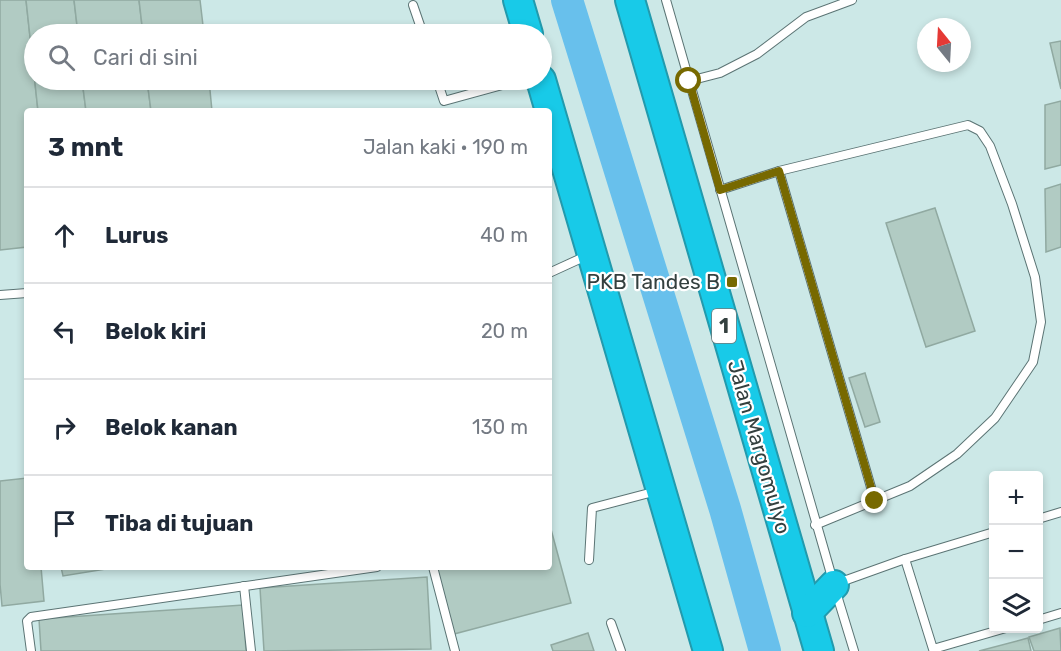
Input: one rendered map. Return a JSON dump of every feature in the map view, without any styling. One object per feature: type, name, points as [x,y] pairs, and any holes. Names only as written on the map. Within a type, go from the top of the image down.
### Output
[{"type":"highway","points":[[518,0],[525,24]]},
{"type":"highway","name":"Jalan Margomulyo","points":[[630,0],[819,651]]},
{"type":"highway","points":[[544,90],[549,108]]},
{"type":"highway","points":[[552,117],[708,651]]},
{"type":"highway","points":[[807,613],[834,585]]},
{"type":"lane","points":[[666,0],[815,525],[854,651]]},
{"type":"lane","points":[[689,81],[720,73],[757,54],[806,17],[852,0]]},
{"type":"lane","points":[[413,4],[420,24]]},
{"type":"lane","points":[[440,90],[444,101],[484,90]]},
{"type":"lane","points":[[720,190],[779,171],[968,125],[980,130],[990,146],[1012,204],[1035,277],[1041,322],[1033,362],[995,418],[957,454],[910,486],[815,525]]},
{"type":"lane","points":[[779,171],[875,501]]},
{"type":"lane","points":[[552,272],[592,253]]},
{"type":"lane","points":[[0,295],[24,293]]},
{"type":"lane","points":[[589,560],[592,508],[660,490]]},
{"type":"lane","points":[[1043,517],[1061,512]]},
{"type":"lane","points":[[834,585],[905,559],[989,533]]},
{"type":"lane","points":[[905,559],[933,650],[989,633]]},
{"type":"lane","points":[[31,651],[27,621],[31,617],[355,570]]},
{"type":"lane","points":[[434,570],[455,651]]},
{"type":"lane","points":[[244,586],[251,651]]},
{"type":"lane","points":[[1043,618],[1061,613]]},
{"type":"lane","points":[[611,623],[621,651]]},
{"type":"building","points":[[0,0],[26,0],[29,24],[24,24],[24,90],[36,90],[38,108],[24,108],[24,247],[0,250]]},
{"type":"building","points":[[26,0],[74,0],[77,24],[29,24]]},
{"type":"building","points":[[74,0],[139,0],[142,24],[77,24]]},
{"type":"building","points":[[139,0],[200,0],[203,24],[142,24]]},
{"type":"building","points":[[1061,41],[1061,89],[1050,43]]},
{"type":"building","points":[[36,90],[83,90],[86,108],[38,108]]},
{"type":"building","points":[[83,90],[148,90],[151,108],[86,108]]},
{"type":"building","points":[[148,90],[210,90],[212,108],[151,108]]},
{"type":"building","points":[[1061,101],[1061,165],[1045,169],[1045,105]]},
{"type":"building","points":[[1061,184],[1061,247],[1046,252],[1045,189]]},
{"type":"building","points":[[935,208],[975,331],[926,347],[886,223]]},
{"type":"building","points":[[865,373],[880,422],[865,427],[849,378]]},
{"type":"building","points":[[24,478],[24,570],[41,570],[44,601],[2,606],[0,481]]},
{"type":"building","points":[[552,533],[571,603],[454,634],[437,570],[552,570]]},
{"type":"building","points":[[62,570],[100,570],[63,576]]},
{"type":"building","points":[[427,577],[431,649],[264,651],[260,588]]},
{"type":"building","points":[[243,605],[246,651],[41,651],[39,619]]},
{"type":"building","points":[[1060,628],[1061,651],[1034,651],[1029,637]]},
{"type":"building","points":[[588,633],[594,651],[553,651],[551,645]]},
{"type":"building","points":[[1028,638],[1031,651],[979,651]]},
{"type":"waterway","points":[[567,0],[725,509],[765,651]]},
{"type":"place","name":"PKB Tandes B","points":[[732,282]]},
{"type":"route","points":[[689,81],[720,190],[779,171],[875,501]]}]
